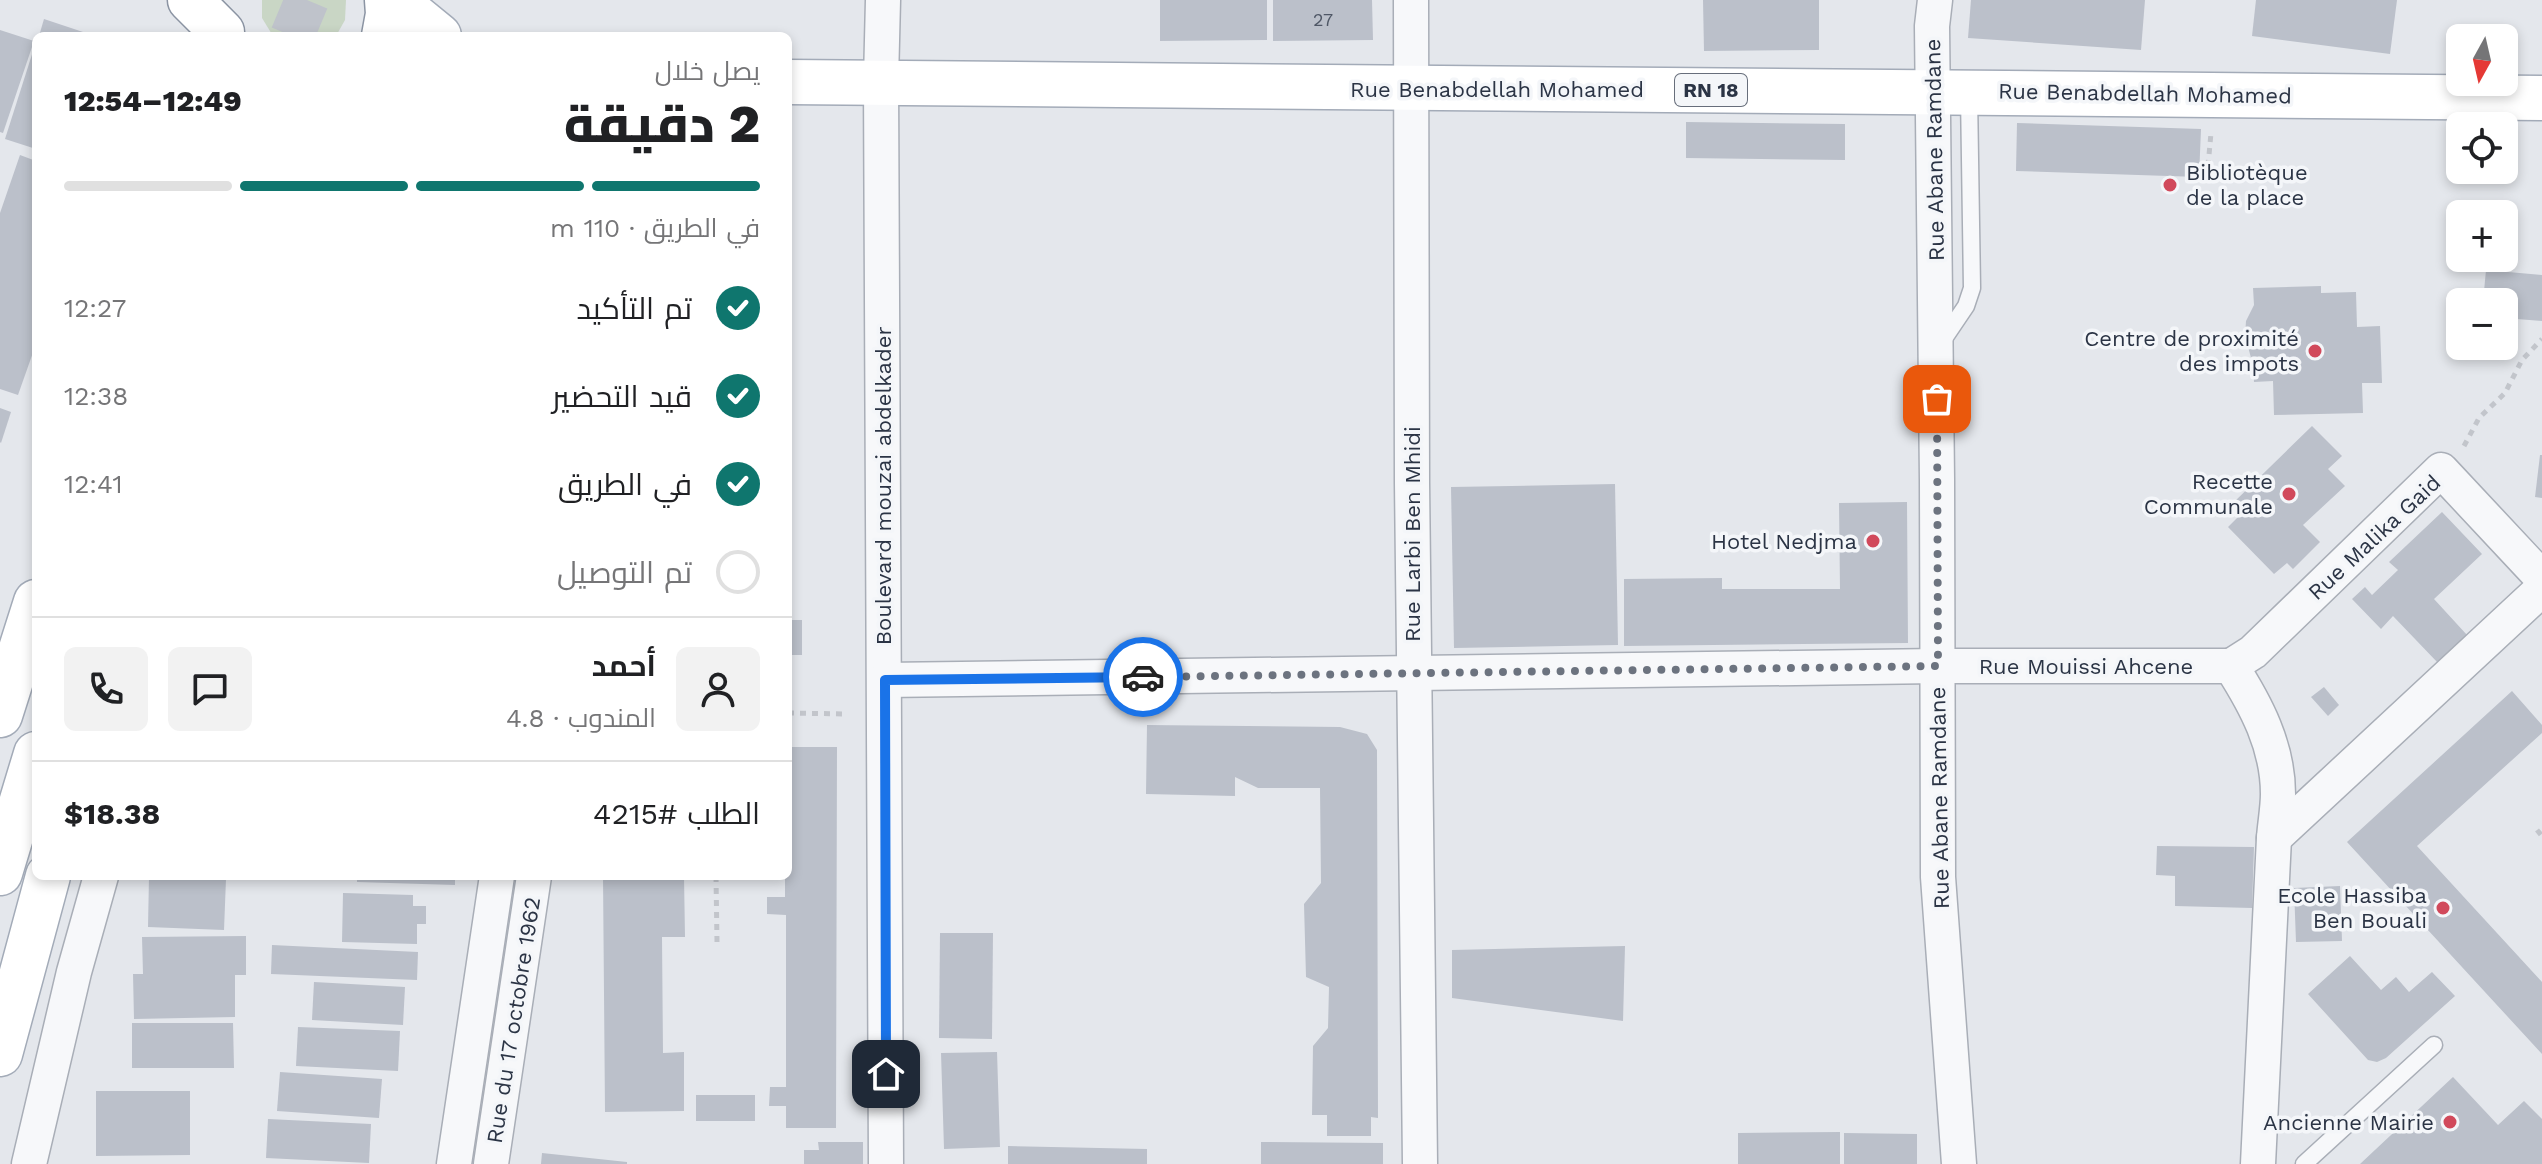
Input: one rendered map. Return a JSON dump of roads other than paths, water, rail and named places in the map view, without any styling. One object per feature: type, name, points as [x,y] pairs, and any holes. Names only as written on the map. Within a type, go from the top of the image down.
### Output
[{"type":"main road","points":[[190,0],[223,23]]},
{"type":"main road","points":[[385,32],[387,0]]},
{"type":"main road","points":[[395,0],[434,32]]},
{"type":"main road","name":"Rue Benabdellah Mohamed","points":[[792,82],[2542,98]]},
{"type":"main road","points":[[0,715],[32,615]]},
{"type":"main road","points":[[0,873],[32,767]]},
{"type":"main road","points":[[0,1054],[47,880]]},
{"type":"street","name":"Boulevard mouzai abdelkader","points":[[883,0],[886,1164]]},
{"type":"street","name":"Rue Larbi Ben Mhidi","points":[[1411,0],[1420,1164]]},
{"type":"street","name":"Rue Abane Ramdane","points":[[1935,0],[1932,26],[1951,91],[1936,351],[1938,877],[1959,1164]]},
{"type":"street","name":"Rue Malika Gaid","points":[[2231,666],[2253,652],[2441,470],[2542,578]]},
{"type":"street","points":[[2274,838],[2542,589]]},
{"type":"street","name":"Rue Mouissi Ahcene","points":[[885,680],[1938,666],[2231,666]]},
{"type":"street","points":[[2231,666],[2257,707],[2274,754],[2278,794],[2258,1164]]},
{"type":"street","points":[[29,1164],[74,972],[100,880]]},
{"type":"street","name":"Rue du 17 octobre 1962","points":[[454,1164],[496,880]]},
{"type":"street","name":"Rue du 17 octobre 1962","points":[[491,1164],[533,880]]},
{"type":"lane","points":[[2304,1164],[2434,1045]]},
{"type":"tunnel","points":[[294,32],[307,0]]},
{"type":"place","name":"Bibliotèque de la place","points":[[2170,185]]},
{"type":"place","name":"Centre de proximité des impots","points":[[2315,351]]},
{"type":"place","name":"Recette Communale","points":[[2289,494]]},
{"type":"place","name":"Hotel Nedjma","points":[[1873,541]]},
{"type":"place","name":"Ecole Hassiba Ben Bouali","points":[[2443,908]]},
{"type":"place","name":"Ancienne Mairie","points":[[2450,1122]]}]
